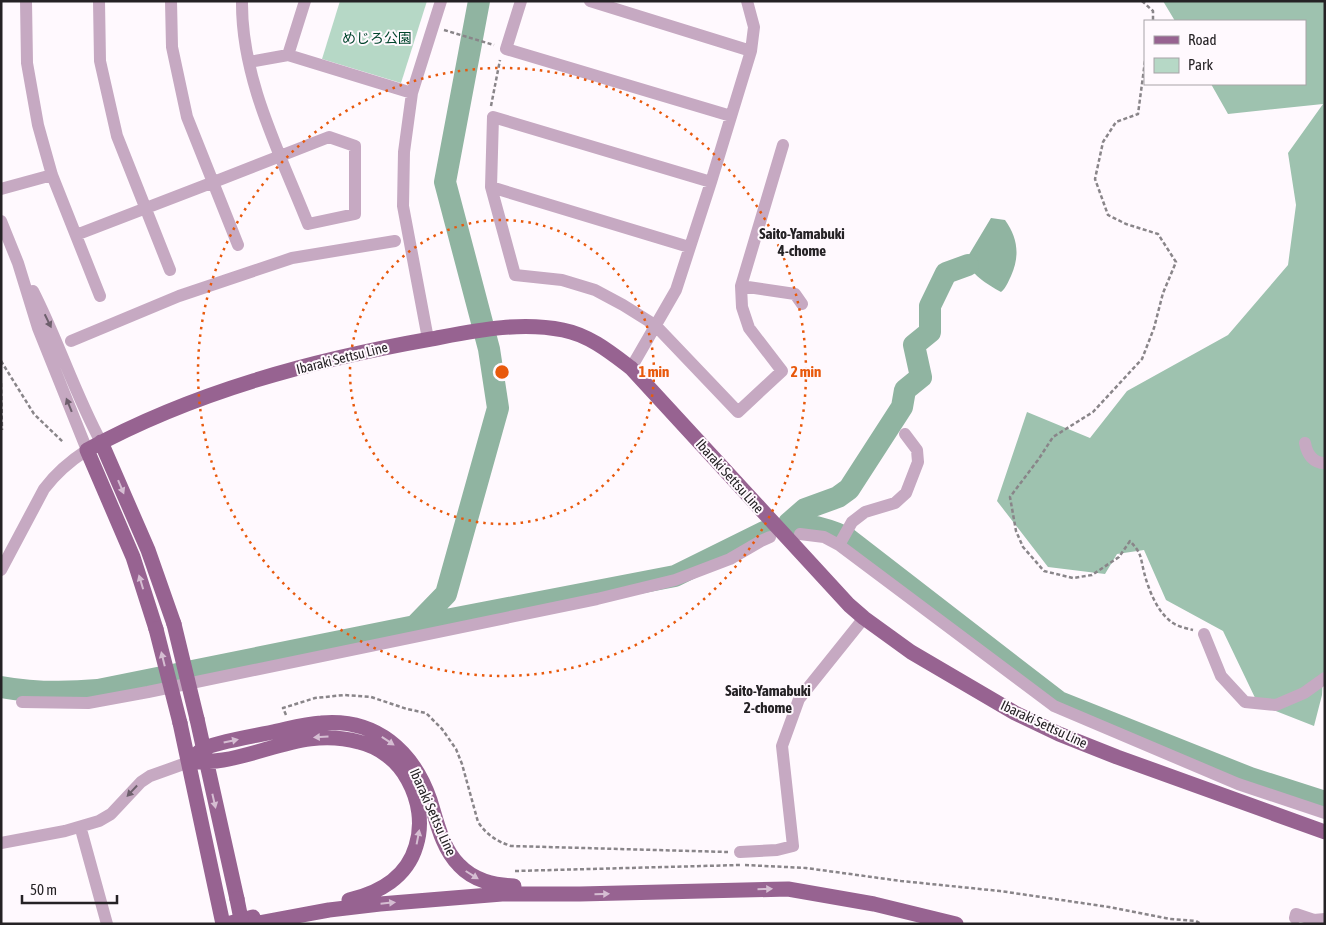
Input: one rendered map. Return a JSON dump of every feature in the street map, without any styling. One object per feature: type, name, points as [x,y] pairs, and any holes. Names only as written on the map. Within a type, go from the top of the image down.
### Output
[{"type":"main road","name":"Ibaraki Settsu Line","points":[[86,450],[188,403],[218,392],[315,363],[349,355],[428,339],[510,326],[564,330],[584,336],[606,349],[631,368],[830,585],[864,618],[911,652],[1015,713],[1059,734],[1117,757],[1325,832]]},
{"type":"main road","points":[[101,442],[148,550],[174,624],[197,718],[242,924]]},
{"type":"main road","points":[[86,450],[133,557],[156,629],[189,762],[223,924]]},
{"type":"main road","name":"Ibaraki Settsu Line","points":[[189,762],[205,755],[320,723],[344,724],[366,729],[393,744],[412,762],[424,785],[443,841],[452,857],[464,870],[479,879],[495,884],[551,887],[580,894]]},
{"type":"main road","name":"Ibaraki Settsu Line","points":[[205,755],[223,760],[293,741],[326,737],[356,740],[377,748],[402,770],[414,792],[420,818],[419,835],[412,858],[402,873],[380,889],[352,899],[258,916],[228,924]]},
{"type":"main road","name":"Ibaraki Settsu Line","points":[[253,924],[329,910],[422,899],[502,894],[788,889],[874,904],[956,924]]},
{"type":"street","points":[[26,1],[27,63],[38,125],[52,175],[100,296]]},
{"type":"street","points":[[99,1],[100,61],[117,136],[170,270]]},
{"type":"street","points":[[171,1],[172,47],[188,117],[238,245]]},
{"type":"street","points":[[76,235],[145,209],[213,182],[281,156],[329,137],[355,146],[355,214],[308,224],[281,156],[261,106],[249,62],[242,22],[242,1]]},
{"type":"street","points":[[288,54],[305,1]]},
{"type":"street","points":[[428,339],[403,206],[404,152],[412,93],[441,1]]},
{"type":"street","points":[[521,1],[506,49],[731,116]]},
{"type":"street","points":[[590,1],[750,51]]},
{"type":"street","points":[[631,368],[676,290],[712,182],[750,51],[754,27],[747,1]]},
{"type":"street","points":[[249,62],[288,54],[412,93]]},
{"type":"street","points":[[712,182],[493,117],[491,187],[515,275],[562,280],[595,290],[624,305],[655,325],[738,412],[782,371],[749,328],[742,307],[741,286],[783,145]]},
{"type":"street","points":[[1,189],[52,175]]},
{"type":"street","points":[[491,187],[689,247]]},
{"type":"street","points":[[1,221],[18,262],[49,323],[101,442]]},
{"type":"street","points":[[71,341],[179,296],[292,258],[395,242]]},
{"type":"street","points":[[1,570],[48,483],[69,462],[86,450],[38,328],[18,262]]},
{"type":"street","points":[[741,286],[795,294],[802,304]]},
{"type":"street","points":[[840,545],[852,522],[865,512],[895,503],[906,493],[918,462],[917,450],[905,434]]},
{"type":"street","points":[[1305,443],[1311,458],[1319,463],[1325,463]]},
{"type":"street","points":[[800,534],[824,537],[840,545],[1054,706],[1238,784],[1325,813]]},
{"type":"street","points":[[22,702],[88,703],[597,599],[675,580],[730,559],[770,537]]},
{"type":"street","points":[[740,852],[777,850],[794,846],[782,746],[799,699],[864,618]]},
{"type":"street","points":[[1204,634],[1220,676],[1245,702],[1276,705],[1304,693],[1325,678]]},
{"type":"street","points":[[1,843],[65,831],[99,821],[111,814],[141,782],[150,776],[189,762]]},
{"type":"street","points":[[82,833],[107,924]]},
{"type":"street","points":[[1295,918],[1296,914],[1314,920],[1325,919]]},
{"type":"path","points":[[1142,1],[1153,11],[1153,20]]},
{"type":"path","points":[[445,30],[506,49]]},
{"type":"path","points":[[490,108],[498,66]]},
{"type":"path","points":[[1144,69],[1138,114],[1116,122],[1103,142],[1095,179],[1108,215],[1126,224],[1158,234],[1176,262],[1163,293],[1154,328],[1142,359],[1093,412],[1053,437],[1010,496],[1019,539],[1023,547],[1044,571],[1073,578],[1092,575],[1120,557],[1130,541],[1140,552],[1144,574],[1157,605],[1169,621],[1183,628],[1204,634]]},
{"type":"path","points":[[1,360],[34,414],[63,442]]},
{"type":"path","points":[[1,384],[2,430]]},
{"type":"path","points":[[294,715],[286,717],[284,708],[315,698],[344,695],[371,697],[426,713],[442,729],[456,749],[478,822],[496,841],[511,846],[740,852]]},
{"type":"path","points":[[512,872],[742,865],[806,868],[1109,906],[1170,919],[1196,921],[1201,924]]},
{"type":"green space","name":"めじろ公園","points":[[340,1],[427,1],[401,83],[322,59]]},
{"type":"shaded area","points":[[1163,1],[1325,1],[1325,676],[1323,676],[1322,695],[1314,726],[1258,704],[1223,631],[1166,600],[1144,550],[1117,554],[1105,574],[1048,567],[997,501],[1027,412],[1090,438],[1127,391],[1228,335],[1288,265],[1296,205],[1288,153],[1323,104],[1228,114],[1212,85],[1306,85],[1306,20],[1174,20]]},
{"type":"shaded area","points":[[991,218],[1005,220],[1013,234],[1016,247],[1014,269],[1007,285],[1001,292],[975,274],[968,264],[967,258]]},
{"type":"waterway","points":[[415,626],[446,594],[498,408],[489,349],[445,182],[479,1]]},
{"type":"waterway","points":[[789,523],[805,509],[838,497],[849,489],[902,407],[905,390],[921,377],[914,345],[930,332],[930,306],[946,273],[968,265]]},
{"type":"waterway","points":[[789,523],[827,530],[848,539],[1059,702],[1250,778],[1325,802]]},
{"type":"waterway","points":[[1,687],[49,692],[98,690],[675,576],[764,532]]},
{"type":"district","name":"Saito-Yamabuki 4-chome","points":[[802,242]]},
{"type":"district","name":"Saito-Yamabuki 2-chome","points":[[768,700]]}]
